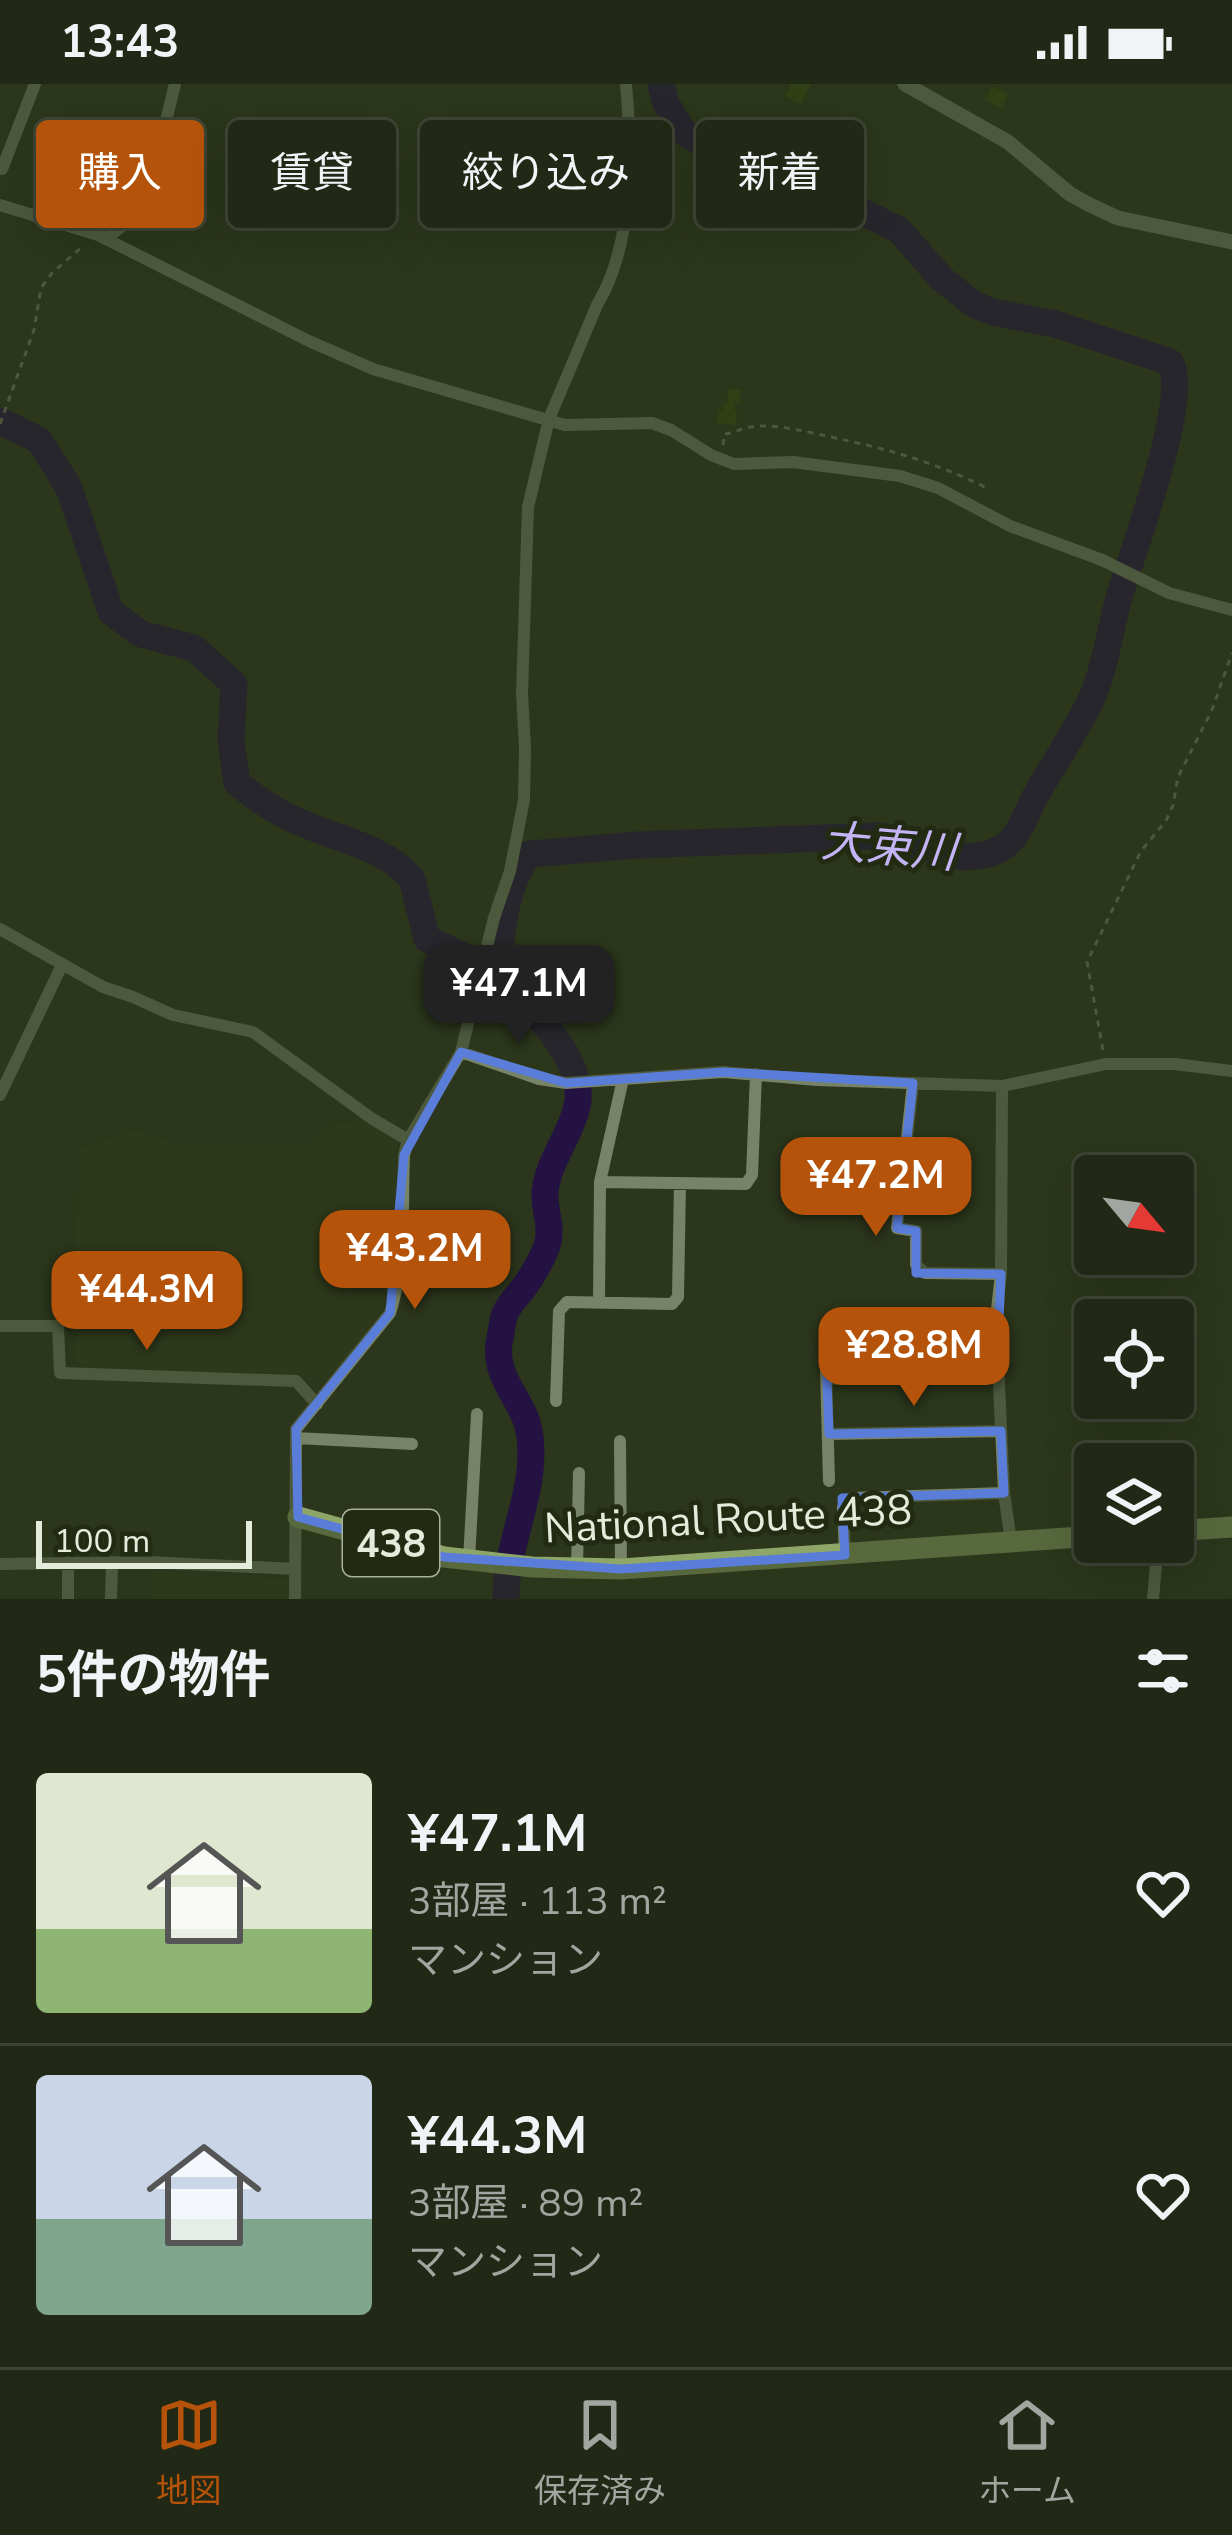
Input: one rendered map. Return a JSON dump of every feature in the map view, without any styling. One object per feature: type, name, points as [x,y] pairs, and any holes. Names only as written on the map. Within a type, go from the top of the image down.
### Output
[{"type":"highway","name":"National Route 438","points":[[298,1516],[444,1557],[532,1567],[621,1569],[1074,1538]]},
{"type":"highway","points":[[1194,1530],[1232,1527]]},
{"type":"street","points":[[0,169],[35,84]]},
{"type":"street","points":[[102,237],[144,210],[176,84]]},
{"type":"street","points":[[295,1599],[296,1429],[390,1313],[400,1257],[404,1155],[461,1052],[510,871],[524,800],[528,507],[549,418],[606,290],[617,254],[629,188],[626,84]]},
{"type":"street","points":[[905,84],[1008,142],[1090,205],[1118,218],[1232,242]]},
{"type":"street","points":[[0,205],[102,237],[308,341],[374,369],[565,425],[652,423],[734,464],[793,462],[900,476],[938,488],[1010,526],[1169,593],[1232,610]]},
{"type":"street","points":[[0,929],[103,988],[173,1015],[253,1032],[408,1141]]},
{"type":"street","points":[[0,1095],[62,965]]},
{"type":"street","points":[[461,1052],[539,1079],[566,1083],[723,1072],[1001,1086],[1106,1064],[1175,1064],[1232,1071]]},
{"type":"street","points":[[600,1182],[746,1184],[752,1175],[757,1074]]},
{"type":"street","points":[[599,1302],[600,1182],[623,1079]]},
{"type":"street","points":[[913,1084],[897,1228],[916,1231],[916,1264],[926,1273],[1001,1274]]},
{"type":"street","points":[[1001,1086],[997,1367],[1011,1543]]},
{"type":"street","points":[[556,1401],[559,1310],[567,1302],[672,1304],[678,1298],[680,1184]]},
{"type":"street","points":[[0,1327],[58,1326],[60,1373],[296,1381],[317,1404]]},
{"type":"street","points":[[895,1327],[895,1376]]},
{"type":"street","points":[[825,1332],[829,1480]]},
{"type":"street","points":[[827,1379],[997,1367]]},
{"type":"street","points":[[477,1414],[478,1561]]},
{"type":"street","points":[[829,1434],[1001,1431]]},
{"type":"street","points":[[296,1438],[412,1444]]},
{"type":"street","points":[[620,1441],[621,1569]]},
{"type":"street","points":[[578,1568],[579,1473]]},
{"type":"street","points":[[845,1555],[843,1507],[852,1498],[1004,1493]]},
{"type":"street","points":[[68,1562],[68,1599]]},
{"type":"street","points":[[0,1564],[112,1562],[295,1569]]},
{"type":"street","points":[[111,1599],[112,1562]]},
{"type":"street","points":[[1153,1599],[1156,1563]]},
{"type":"path","points":[[0,424],[34,330],[41,288],[52,273],[102,237]]},
{"type":"path","points":[[723,447],[724,434],[739,433],[747,426],[796,429],[904,453],[989,489]]},
{"type":"path","points":[[1106,1064],[1088,962],[1141,851],[1173,806],[1178,777],[1212,710],[1232,653]]},
{"type":"highlighted area","points":[[461,1052],[566,1083],[723,1072],[913,1083],[897,1228],[916,1231],[916,1273],[1001,1274],[997,1367],[827,1379],[829,1434],[1001,1431],[1004,1493],[842,1498],[845,1555],[621,1569],[444,1557],[298,1517],[296,1429],[390,1313],[404,1155]]},
{"type":"shaded area","points":[[366,1123],[396,1143],[394,1270],[365,1338],[331,1376],[85,1368],[76,1360],[79,1150],[134,1130],[173,1143],[309,1146],[325,1128]]},
{"type":"shaded area","points":[[151,1574],[290,1579],[290,1599],[151,1599]]},
{"type":"building","points":[[791,84],[811,84],[801,104],[785,96]]},
{"type":"building","points":[[992,86],[1008,95],[1001,108],[985,100]]},
{"type":"building","points":[[728,389],[741,390],[740,402],[735,402],[736,425],[717,423]]},
{"type":"waterway","name":"大束川","points":[[500,981],[505,914],[515,880],[530,854],[880,836],[974,857],[1009,842],[1097,686],[1173,408],[1175,380],[1170,362],[1055,324],[975,305],[942,279],[899,230],[861,211],[772,187],[684,132],[666,104],[661,84]]},
{"type":"waterway","points":[[0,421],[39,440],[69,488],[111,612],[141,634],[194,648],[234,684],[231,741],[237,783],[284,815],[375,851],[401,868],[412,879],[427,939],[504,984],[542,1022],[571,1064],[577,1106],[547,1181],[547,1246],[506,1312],[499,1343],[501,1369],[528,1425],[531,1458],[506,1599]]}]
